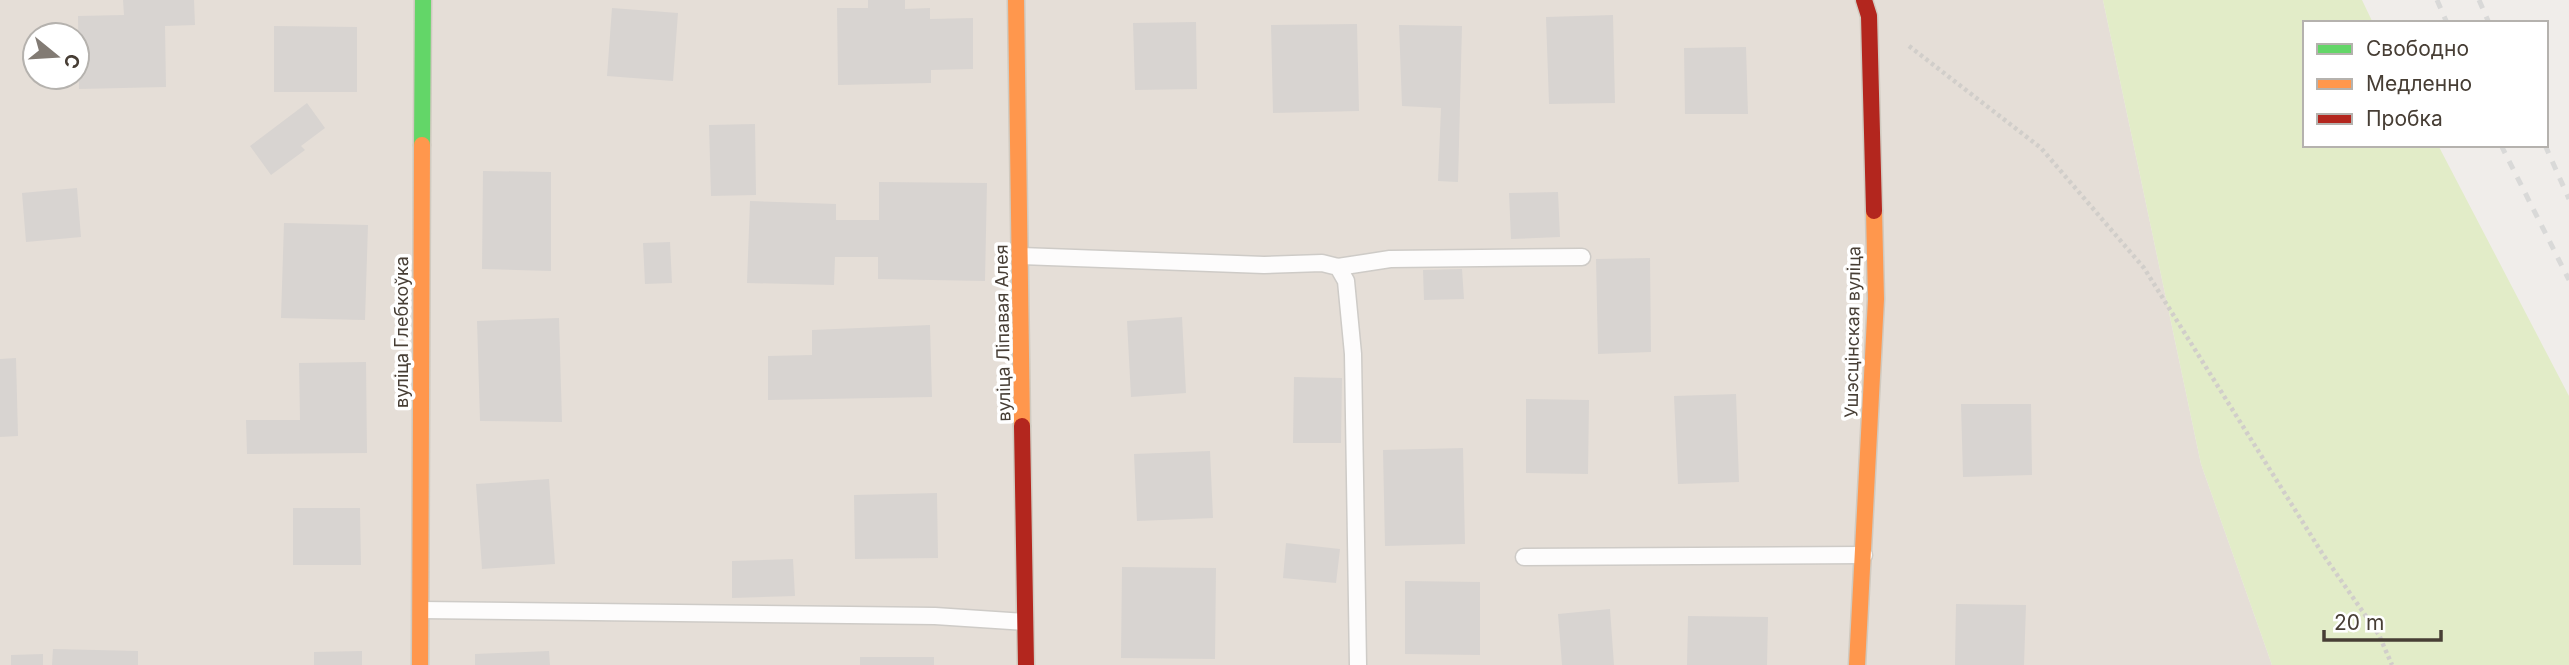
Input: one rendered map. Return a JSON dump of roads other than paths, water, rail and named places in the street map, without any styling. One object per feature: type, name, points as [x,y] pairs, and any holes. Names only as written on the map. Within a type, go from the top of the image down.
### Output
[{"type":"street","name":"вуліца Глебкоўка","points":[[420,665],[422,0]]},
{"type":"street","name":"вуліца Ліпавая Алея","points":[[1016,0],[1027,665]]},
{"type":"street","name":"Ушэсцінская вуліца","points":[[1857,665],[1876,299],[1866,8]]},
{"type":"lane","points":[[1021,256],[1264,265],[1322,263],[1338,268],[1390,259],[1582,257]]},
{"type":"lane","points":[[1338,268],[1346,281],[1353,354],[1358,665]]},
{"type":"lane","points":[[1524,557],[1864,555]]},
{"type":"lane","points":[[421,610],[935,615],[1027,622]]},
{"type":"railway","points":[[2437,0],[2446,21]]},
{"type":"railway","points":[[2479,0],[2488,21]]},
{"type":"railway","points":[[2502,147],[2569,280]]},
{"type":"railway","points":[[2546,147],[2569,199]]}]
